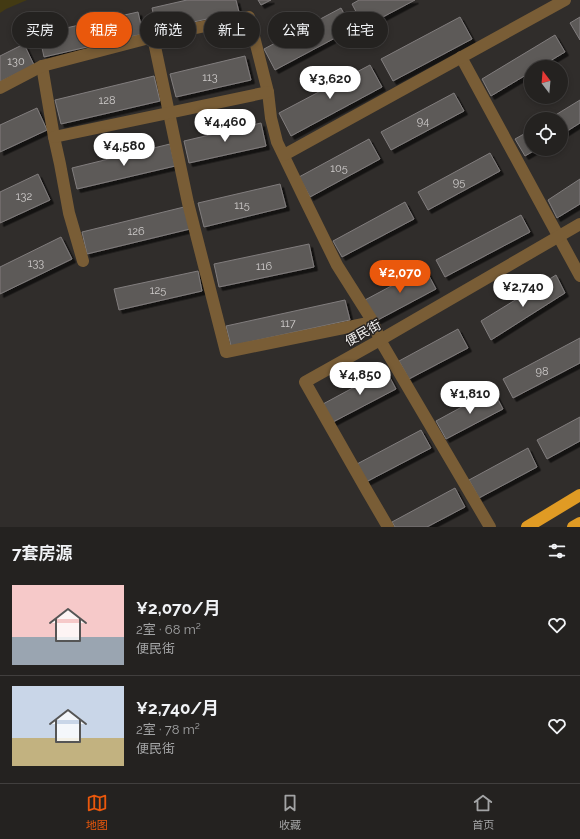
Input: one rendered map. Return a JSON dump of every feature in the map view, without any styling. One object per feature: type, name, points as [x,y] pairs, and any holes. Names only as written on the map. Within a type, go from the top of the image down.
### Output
[{"type":"highway","points":[[527,527],[580,495]]},
{"type":"highway","points":[[574,527],[580,523]]},
{"type":"street","points":[[284,155],[565,0]]},
{"type":"street","points":[[196,28],[249,17],[268,92],[271,118],[277,142],[337,265],[373,322],[380,340],[490,527]]},
{"type":"street","points":[[0,88],[42,66],[140,40]]},
{"type":"street","points":[[155,48],[188,203],[226,352],[373,322]]},
{"type":"street","points":[[461,57],[580,276]]},
{"type":"street","points":[[42,66],[69,213],[83,261]]},
{"type":"street","points":[[54,137],[268,92]]},
{"type":"street","name":"便民街","points":[[388,527],[305,382],[580,224]]},
{"type":"shaded area","points":[[0,0],[27,0],[0,13]]},
{"type":"building","points":[[187,0],[236,0],[239,12],[204,12],[204,20],[196,21],[196,12],[153,12],[152,8]]},
{"type":"building","points":[[258,0],[271,0],[261,5]]},
{"type":"building","points":[[359,0],[415,0],[388,14],[388,12],[356,12],[352,4]]},
{"type":"building","points":[[341,8],[343,12],[333,12]]},
{"type":"building","points":[[138,12],[140,21],[140,35],[132,37],[132,13]]},
{"type":"building","points":[[332,13],[332,40],[324,44],[324,17]]},
{"type":"building","points":[[460,17],[472,39],[393,81],[381,59]]},
{"type":"building","points":[[580,17],[580,40],[570,23]]},
{"type":"building","points":[[76,26],[76,48],[83,48],[44,57],[42,48],[68,48],[68,28]]},
{"type":"building","points":[[555,35],[565,52],[552,60],[524,60],[524,76],[491,96],[482,79]]},
{"type":"building","points":[[268,47],[316,48],[275,70],[264,49]]},
{"type":"building","points":[[16,48],[26,48],[34,65],[0,82],[0,56]]},
{"type":"building","points":[[245,56],[251,80],[176,97],[170,74]]},
{"type":"building","points":[[370,65],[382,87],[291,136],[279,113]]},
{"type":"building","points":[[154,76],[160,101],[61,124],[55,100]]},
{"type":"building","points":[[454,93],[464,111],[391,150],[381,132]]},
{"type":"building","points":[[580,100],[580,123],[568,131],[568,112],[560,112]]},
{"type":"building","points":[[37,108],[47,130],[0,152],[0,125]]},
{"type":"building","points":[[261,123],[266,146],[189,163],[184,141]]},
{"type":"building","points":[[524,134],[524,154],[515,139]]},
{"type":"building","points":[[369,139],[380,159],[310,197],[299,177]]},
{"type":"building","points":[[170,144],[175,166],[77,189],[72,168]]},
{"type":"building","points":[[490,153],[500,171],[428,210],[418,192]]},
{"type":"building","points":[[38,174],[50,200],[0,223],[0,192]]},
{"type":"building","points":[[580,179],[580,204],[557,218],[548,200]]},
{"type":"building","points":[[280,184],[286,207],[204,227],[198,203]]},
{"type":"building","points":[[405,202],[414,219],[342,257],[333,241]]},
{"type":"building","points":[[184,207],[190,229],[87,254],[82,232]]},
{"type":"building","points":[[521,215],[530,232],[445,277],[436,260]]},
{"type":"building","points":[[61,237],[72,259],[0,294],[0,267]]},
{"type":"building","points":[[309,244],[314,267],[219,287],[214,264]]},
{"type":"building","points":[[425,268],[436,289],[376,321],[365,300]]},
{"type":"building","points":[[198,271],[202,291],[119,310],[114,289]]},
{"type":"building","points":[[556,275],[565,293],[491,340],[481,321]]},
{"type":"building","points":[[345,300],[350,320],[231,346],[226,326]]},
{"type":"building","points":[[458,329],[468,348],[409,379],[399,361]]},
{"type":"building","points":[[580,338],[580,363],[513,398],[503,379]]},
{"type":"building","points":[[386,370],[396,389],[333,422],[323,404]]},
{"type":"building","points":[[493,390],[503,409],[446,439],[436,421]]},
{"type":"building","points":[[580,417],[580,441],[547,459],[537,440]]},
{"type":"building","points":[[421,430],[431,448],[366,482],[357,464]]},
{"type":"building","points":[[528,448],[537,467],[479,498],[469,480]]},
{"type":"building","points":[[455,488],[465,507],[427,527],[395,527],[392,522]]}]
